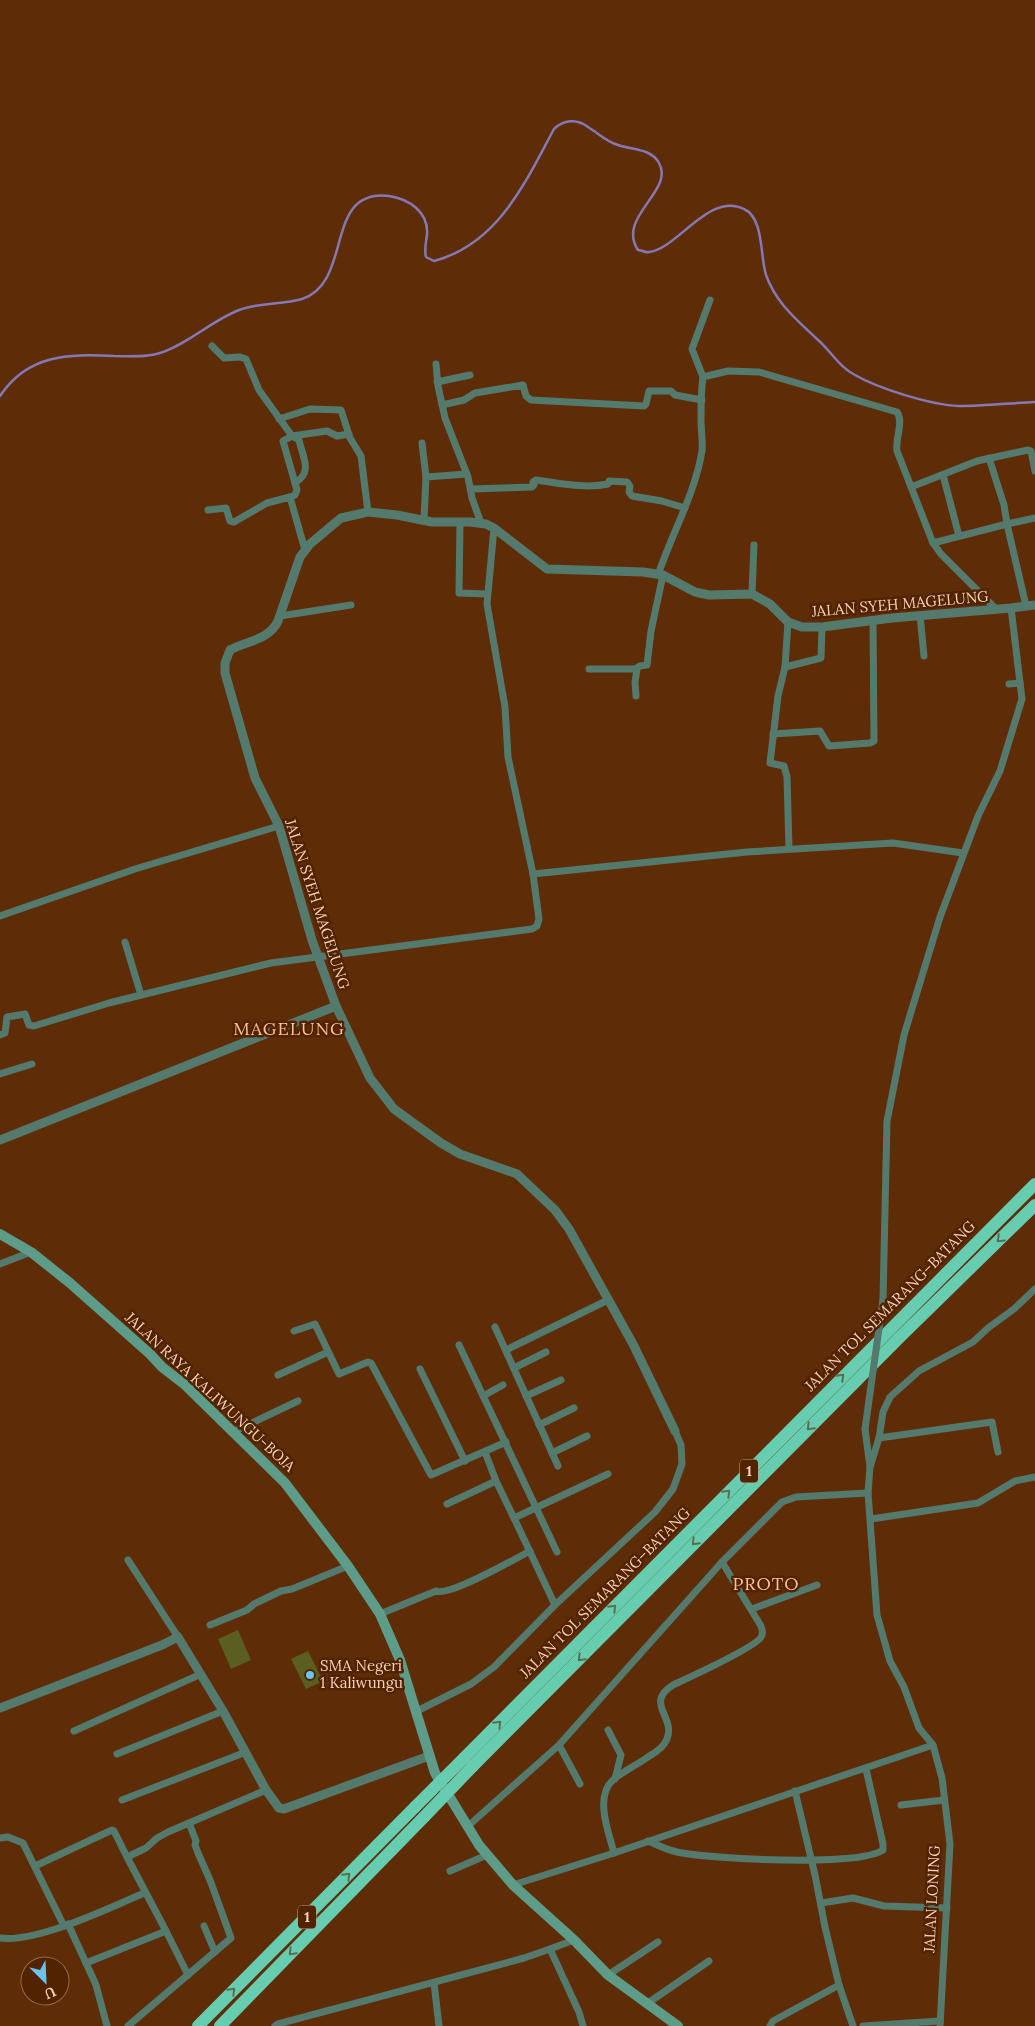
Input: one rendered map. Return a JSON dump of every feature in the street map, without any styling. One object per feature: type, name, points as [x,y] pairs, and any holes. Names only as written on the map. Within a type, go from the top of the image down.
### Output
[{"type":"highway","name":"JALAN TOL SEMARANG–BATANG","points":[[220,2026],[424,1817],[468,1762],[1035,1184]]},
{"type":"highway","name":"JALAN TOL SEMARANG–BATANG","points":[[198,2026],[415,1807],[468,1762],[1035,1205]]},
{"type":"main road","name":"JALAN RAYA KALIWUNGU-BOJA","points":[[0,1234],[58,1272],[150,1354],[162,1367],[184,1384],[285,1483],[348,1566],[380,1614],[400,1660],[429,1756],[438,1778],[487,1855],[513,1885],[574,1940],[608,1975],[678,2026]]},
{"type":"street","points":[[589,669],[637,669],[648,664],[651,631],[661,575],[670,541],[685,508],[702,448],[703,377],[692,349],[710,300]]},
{"type":"street","points":[[212,346],[224,358],[246,359],[259,390],[278,419],[292,436],[299,440],[306,467],[303,478],[295,483]]},
{"type":"street","points":[[436,364],[437,382],[442,405],[453,441],[472,489],[472,498],[481,523]]},
{"type":"street","points":[[703,377],[728,371],[760,372],[897,412],[901,422],[896,438],[897,451],[933,543],[941,554],[996,609]]},
{"type":"street","points":[[437,382],[470,375]]},
{"type":"street","points":[[442,405],[464,400],[475,393],[522,386],[526,396],[531,400],[644,406],[649,391],[653,390],[671,391],[675,395],[702,400]]},
{"type":"street","points":[[278,419],[310,408],[339,409],[349,434],[361,456],[368,512]]},
{"type":"street","points":[[208,510],[226,508],[230,521],[234,522],[267,503],[290,497],[296,493],[295,483],[283,442],[292,436],[327,431],[337,436],[349,434]]},
{"type":"street","points":[[422,443],[426,477],[424,520]]},
{"type":"street","points":[[911,488],[989,458],[1030,450],[1035,471]]},
{"type":"street","points":[[989,458],[1004,505],[1007,524],[1030,605]]},
{"type":"street","points":[[426,477],[467,474]]},
{"type":"street","points":[[942,475],[958,536]]},
{"type":"street","points":[[472,489],[532,487],[534,485],[533,482],[536,480],[601,486],[608,484],[609,481],[618,480],[627,482],[632,496],[662,501],[685,508]]},
{"type":"street","points":[[290,497],[305,550]]},
{"type":"street","name":"JALAN SYEH MAGELUNG","points":[[0,1140],[336,1006],[300,903],[293,870],[279,826],[255,778],[228,688],[225,668],[230,650],[268,634],[276,625],[300,557],[319,535],[341,518],[368,512],[380,512],[436,522],[481,523],[494,528],[546,569],[595,569],[661,575],[702,594],[715,596],[752,594]]},
{"type":"street","points":[[933,543],[1035,518]]},
{"type":"street","points":[[460,522],[460,593],[487,594]]},
{"type":"street","points":[[0,1035],[4,1034],[7,1017],[25,1014],[29,1024],[32,1026],[141,995],[270,962],[318,958],[532,929],[537,926],[539,919],[534,874],[508,757],[504,707],[487,604],[494,528]]},
{"type":"street","points":[[754,545],[752,594],[770,604],[788,622],[786,667],[778,696],[770,764],[784,766],[787,777],[788,850]]},
{"type":"street","points":[[280,616],[351,605]]},
{"type":"street","name":"JALAN SYEH MAGELUNG","points":[[788,622],[802,627],[822,627],[920,615],[1030,605]]},
{"type":"street","points":[[513,1885],[648,1842],[933,1745],[919,1728],[904,1687],[890,1661],[879,1622],[873,1582],[871,1519],[868,1493],[870,1467],[865,1429],[883,1300],[887,1121],[912,1005],[940,917],[963,853],[1008,750],[1022,699],[1011,608]]},
{"type":"street","points":[[920,615],[924,656]]},
{"type":"street","points":[[774,734],[820,731],[829,746],[870,743],[874,741],[873,620]]},
{"type":"street","points":[[786,667],[821,658],[822,627]]},
{"type":"street","points":[[636,696],[635,682],[637,669]]},
{"type":"street","points":[[1009,684],[1020,682]]},
{"type":"street","points":[[0,916],[135,869],[279,826]]},
{"type":"street","points":[[534,874],[788,850],[894,843],[963,853]]},
{"type":"street","points":[[125,942],[141,995]]},
{"type":"street","points":[[336,1006],[359,1059],[370,1078],[384,1098],[406,1119],[441,1143],[473,1160],[517,1174],[552,1207],[569,1228],[633,1344],[681,1445],[682,1464],[673,1489],[655,1512],[555,1605],[489,1671],[471,1684],[415,1712]]},
{"type":"street","points":[[0,1074],[32,1064]]},
{"type":"street","points":[[0,1264],[30,1252]]},
{"type":"street","points":[[870,1467],[879,1438],[883,1412],[890,1397],[920,1371],[973,1342],[988,1328],[1014,1309],[1035,1289]]},
{"type":"street","points":[[506,1350],[608,1300]]},
{"type":"street","points":[[294,1331],[314,1324],[339,1374],[368,1362],[371,1364],[432,1475],[506,1442]]},
{"type":"street","points":[[495,1328],[558,1466]]},
{"type":"street","points":[[459,1345],[557,1552]]},
{"type":"street","points":[[278,1376],[328,1352]]},
{"type":"street","points":[[514,1368],[546,1352]]},
{"type":"street","points":[[420,1369],[465,1461]]},
{"type":"street","points":[[526,1396],[561,1380]]},
{"type":"street","points":[[483,1396],[503,1385]]},
{"type":"street","points":[[233,1432],[298,1401]]},
{"type":"street","points":[[539,1424],[574,1408]]},
{"type":"street","points":[[879,1438],[992,1422],[998,1452]]},
{"type":"street","points":[[552,1453],[587,1436]]},
{"type":"street","points":[[486,1452],[496,1481],[555,1605]]},
{"type":"street","points":[[514,1518],[608,1474]]},
{"type":"street","points":[[871,1519],[978,1503],[1019,1480],[1035,1477]]},
{"type":"street","points":[[447,1504],[496,1481]]},
{"type":"street","points":[[467,1826],[559,1745],[722,1562],[782,1502],[796,1497],[868,1493]]},
{"type":"street","points":[[380,1614],[436,1591],[439,1593],[444,1592],[470,1582],[530,1551]]},
{"type":"street","points":[[128,1560],[201,1674],[276,1806],[287,1808],[429,1756]]},
{"type":"street","points":[[614,1853],[603,1805],[610,1783],[657,1751],[667,1740],[667,1722],[661,1706],[661,1696],[665,1690],[726,1659],[757,1642],[762,1637],[763,1631],[752,1609],[722,1562]]},
{"type":"street","points":[[210,1625],[247,1610],[254,1604],[281,1591],[292,1589],[348,1566]]},
{"type":"street","points":[[752,1609],[817,1586]]},
{"type":"street","points":[[0,1708],[162,1645],[178,1637]]},
{"type":"street","points":[[74,1731],[201,1674]]},
{"type":"street","points":[[117,1754],[223,1712]]},
{"type":"street","points":[[608,1730],[621,1755],[615,1778]]},
{"type":"street","points":[[559,1745],[580,1784]]},
{"type":"street","name":"JALAN LONING","points":[[933,1745],[942,1778],[951,1859],[940,2023]]},
{"type":"street","points":[[122,1800],[246,1752]]},
{"type":"street","points":[[648,1842],[676,1852],[702,1856],[811,1860],[856,1857],[878,1853],[883,1850],[866,1769]]},
{"type":"street","points":[[126,1858],[146,1848],[162,1835],[266,1790]]},
{"type":"street","points":[[796,1791],[840,1985],[853,2026]]},
{"type":"street","points":[[901,1805],[944,1800]]},
{"type":"street","points":[[128,2026],[230,1940],[231,1936],[195,1845],[196,1840],[189,1823]]},
{"type":"street","points":[[35,1866],[112,1830],[114,1831],[126,1858],[188,1975]]},
{"type":"street","points":[[0,1838],[8,1838],[23,1843],[86,1963],[96,1985],[107,2026]]},
{"type":"street","points":[[450,1871],[487,1855]]},
{"type":"street","points":[[0,1938],[30,1935],[66,1925],[144,1893]]},
{"type":"street","points":[[821,1904],[847,1898],[884,1906],[947,1908]]},
{"type":"street","points":[[204,1926],[216,1952]]},
{"type":"street","points":[[86,1963],[166,1931]]},
{"type":"street","points":[[275,2026],[356,2002],[541,1954],[574,1940]]},
{"type":"street","points":[[608,1975],[658,1942]]},
{"type":"street","points":[[550,1949],[579,2012],[583,2026]]},
{"type":"street","points":[[648,2003],[709,1961]]},
{"type":"street","points":[[434,1983],[439,2026]]},
{"type":"street","points":[[770,2026],[773,2021],[840,1985]]},
{"type":"street","points":[[863,2026],[940,2023]]},
{"type":"green space","points":[[238,1630],[251,1660],[231,1669],[218,1639]]},
{"type":"green space","points":[[308,1651],[323,1681],[306,1689],[291,1659]]},
{"type":"waterway","points":[[0,396],[11,382],[23,372],[36,364],[50,359],[81,356],[154,355],[180,344],[239,310],[247,307],[302,299],[318,289],[328,275],[346,221],[355,206],[368,197],[389,196],[404,200],[421,213],[427,227],[426,257],[434,261],[456,253],[476,241],[507,209],[532,170],[554,129],[566,122],[575,121],[584,124],[614,144],[646,152],[659,163],[662,173],[659,184],[634,226],[633,238],[638,250],[648,252],[659,249],[706,214],[719,208],[731,206],[744,209],[755,220],[766,275],[775,294],[794,317],[849,371],[891,391],[935,403],[969,406],[1035,402]]},
{"type":"place","name":"SMA Negeri 1 Kaliwungu","points":[[310,1675]]},
{"type":"district","name":"MAGELUNG","points":[[289,1029]]},
{"type":"district","name":"PROTO","points":[[766,1584]]}]
